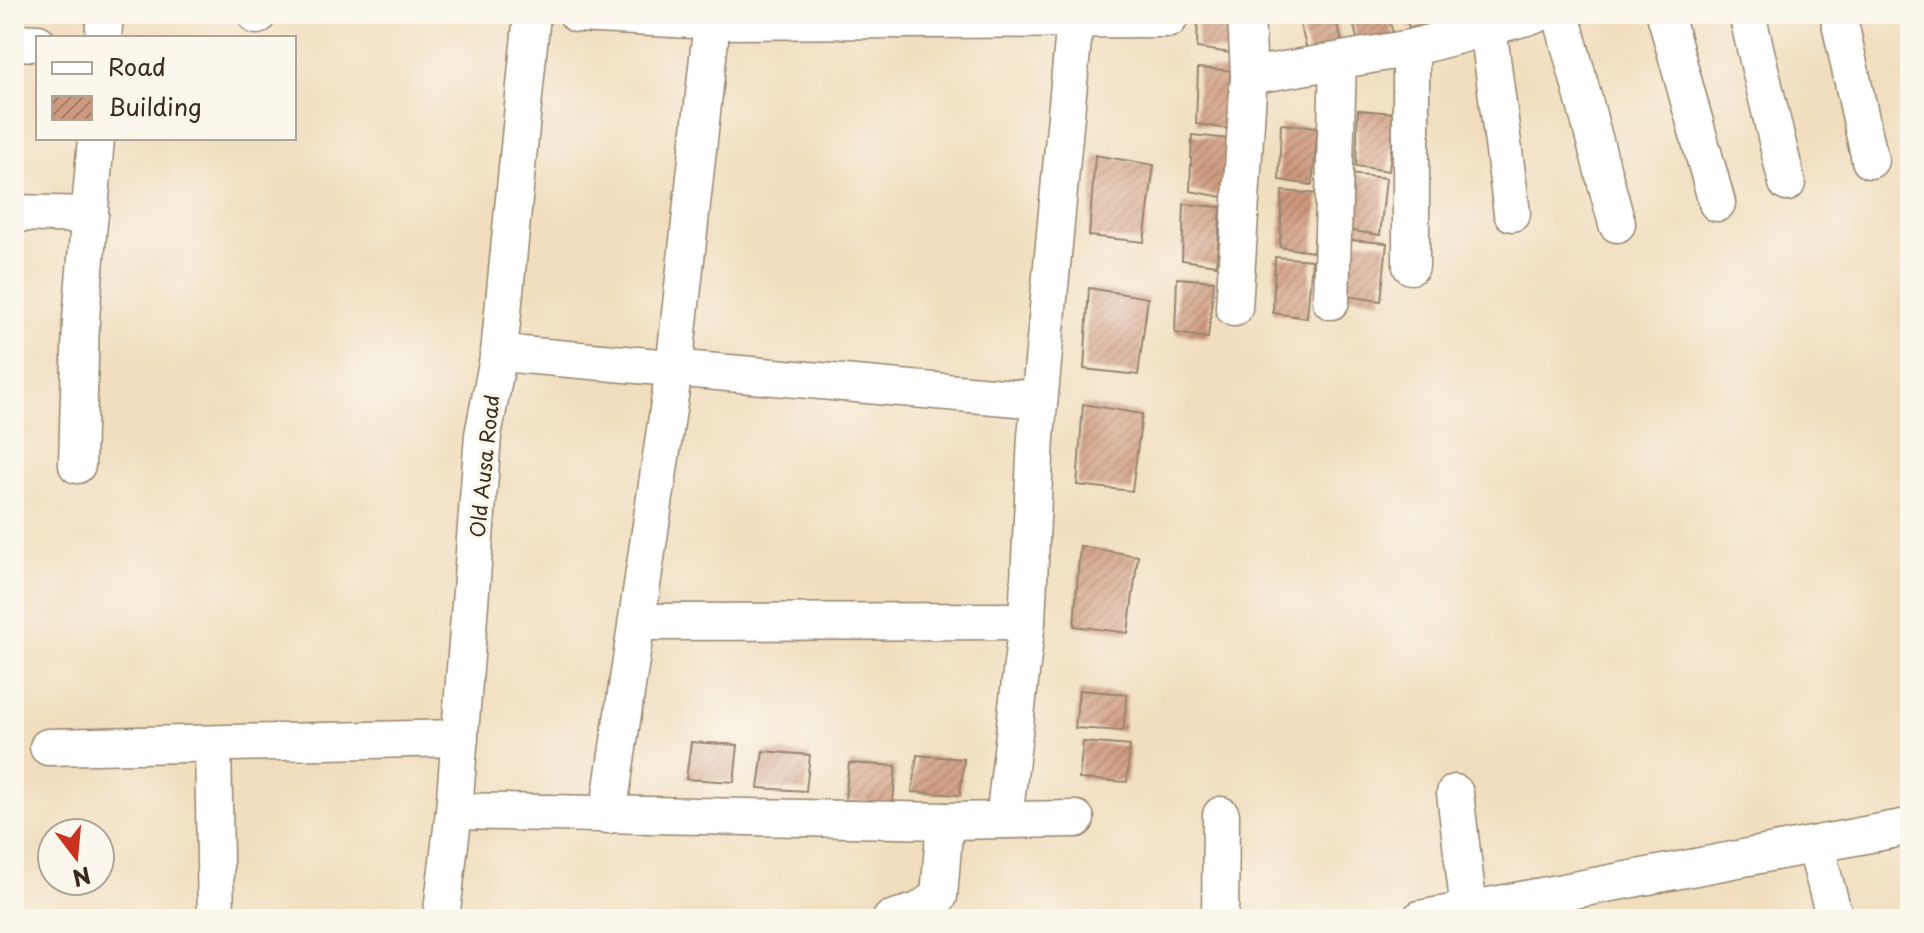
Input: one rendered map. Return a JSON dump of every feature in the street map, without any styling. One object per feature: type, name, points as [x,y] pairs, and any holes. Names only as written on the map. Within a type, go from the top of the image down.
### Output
[{"type":"street","points":[[103,36],[105,14]]},
{"type":"street","name":"Old Ausa Road","points":[[441,919],[454,811],[483,435],[499,353],[532,14]]},
{"type":"street","points":[[577,14],[712,21],[1169,19]]},
{"type":"street","points":[[1234,308],[1249,76],[1246,14]]},
{"type":"street","points":[[1249,76],[1411,48],[1538,14]]},
{"type":"street","points":[[1561,14],[1617,224]]},
{"type":"street","points":[[1665,14],[1717,203]]},
{"type":"street","points":[[1747,14],[1787,183]]},
{"type":"street","points":[[1838,14],[1870,160]]},
{"type":"street","points":[[1004,820],[1027,621],[1039,400],[1075,19]]},
{"type":"street","points":[[608,815],[674,369],[712,21]]},
{"type":"street","points":[[1488,27],[1512,213]]},
{"type":"street","points":[[14,42],[36,43]]},
{"type":"street","points":[[1411,48],[1411,266]]},
{"type":"street","points":[[1331,301],[1338,62]]},
{"type":"street","points":[[77,465],[81,319],[96,140]]},
{"type":"street","points":[[14,213],[90,215]]},
{"type":"street","points":[[499,353],[1039,400]]},
{"type":"street","points":[[637,622],[1027,621]]},
{"type":"street","points":[[48,747],[460,738]]},
{"type":"street","points":[[213,744],[216,919]]},
{"type":"street","points":[[1455,793],[1470,914]]},
{"type":"street","points":[[454,811],[945,821],[1076,819]]},
{"type":"street","points":[[1220,919],[1221,815]]},
{"type":"street","points":[[891,919],[919,911],[939,896],[945,821]]},
{"type":"street","points":[[1420,919],[1470,914],[1902,828]]},
{"type":"street","points":[[1815,845],[1835,919]]},
{"type":"building","points":[[1198,14],[1234,14],[1231,53],[1197,48]]},
{"type":"building","points":[[1297,14],[1334,14],[1344,49],[1309,56]]},
{"type":"building","points":[[1351,14],[1387,14],[1395,39],[1359,46]]},
{"type":"building","points":[[1405,14],[1442,14],[1444,21],[1409,28]]},
{"type":"building","points":[[1198,68],[1235,71],[1229,129],[1196,124]]},
{"type":"building","points":[[1358,110],[1395,113],[1389,171],[1356,166]]},
{"type":"building","points":[[1281,124],[1318,127],[1312,185],[1279,180]]},
{"type":"building","points":[[1192,135],[1229,139],[1223,197],[1190,191]]},
{"type":"building","points":[[1095,155],[1154,165],[1144,242],[1089,236]]},
{"type":"building","points":[[1349,174],[1386,178],[1380,235],[1347,230]]},
{"type":"building","points":[[1282,191],[1319,194],[1313,252],[1280,247]]},
{"type":"building","points":[[1184,204],[1221,207],[1216,265],[1182,260]]},
{"type":"building","points":[[1349,240],[1387,243],[1381,301],[1347,296]]},
{"type":"building","points":[[1275,257],[1312,260],[1307,318],[1273,313]]},
{"type":"building","points":[[1177,278],[1214,281],[1208,338],[1175,333]]},
{"type":"building","points":[[1089,288],[1148,298],[1138,375],[1084,369]]},
{"type":"building","points":[[1083,404],[1142,414],[1132,491],[1077,485]]},
{"type":"building","points":[[1080,546],[1138,556],[1128,633],[1074,626]]},
{"type":"building","points":[[1079,690],[1127,694],[1123,731],[1075,728]]},
{"type":"building","points":[[691,742],[738,745],[734,782],[686,779]]},
{"type":"building","points":[[1083,742],[1130,746],[1127,782],[1079,779]]},
{"type":"building","points":[[763,751],[810,755],[806,791],[758,788]]},
{"type":"building","points":[[917,755],[964,759],[960,795],[912,792]]},
{"type":"building","points":[[849,763],[896,766],[893,803],[845,800]]}]
